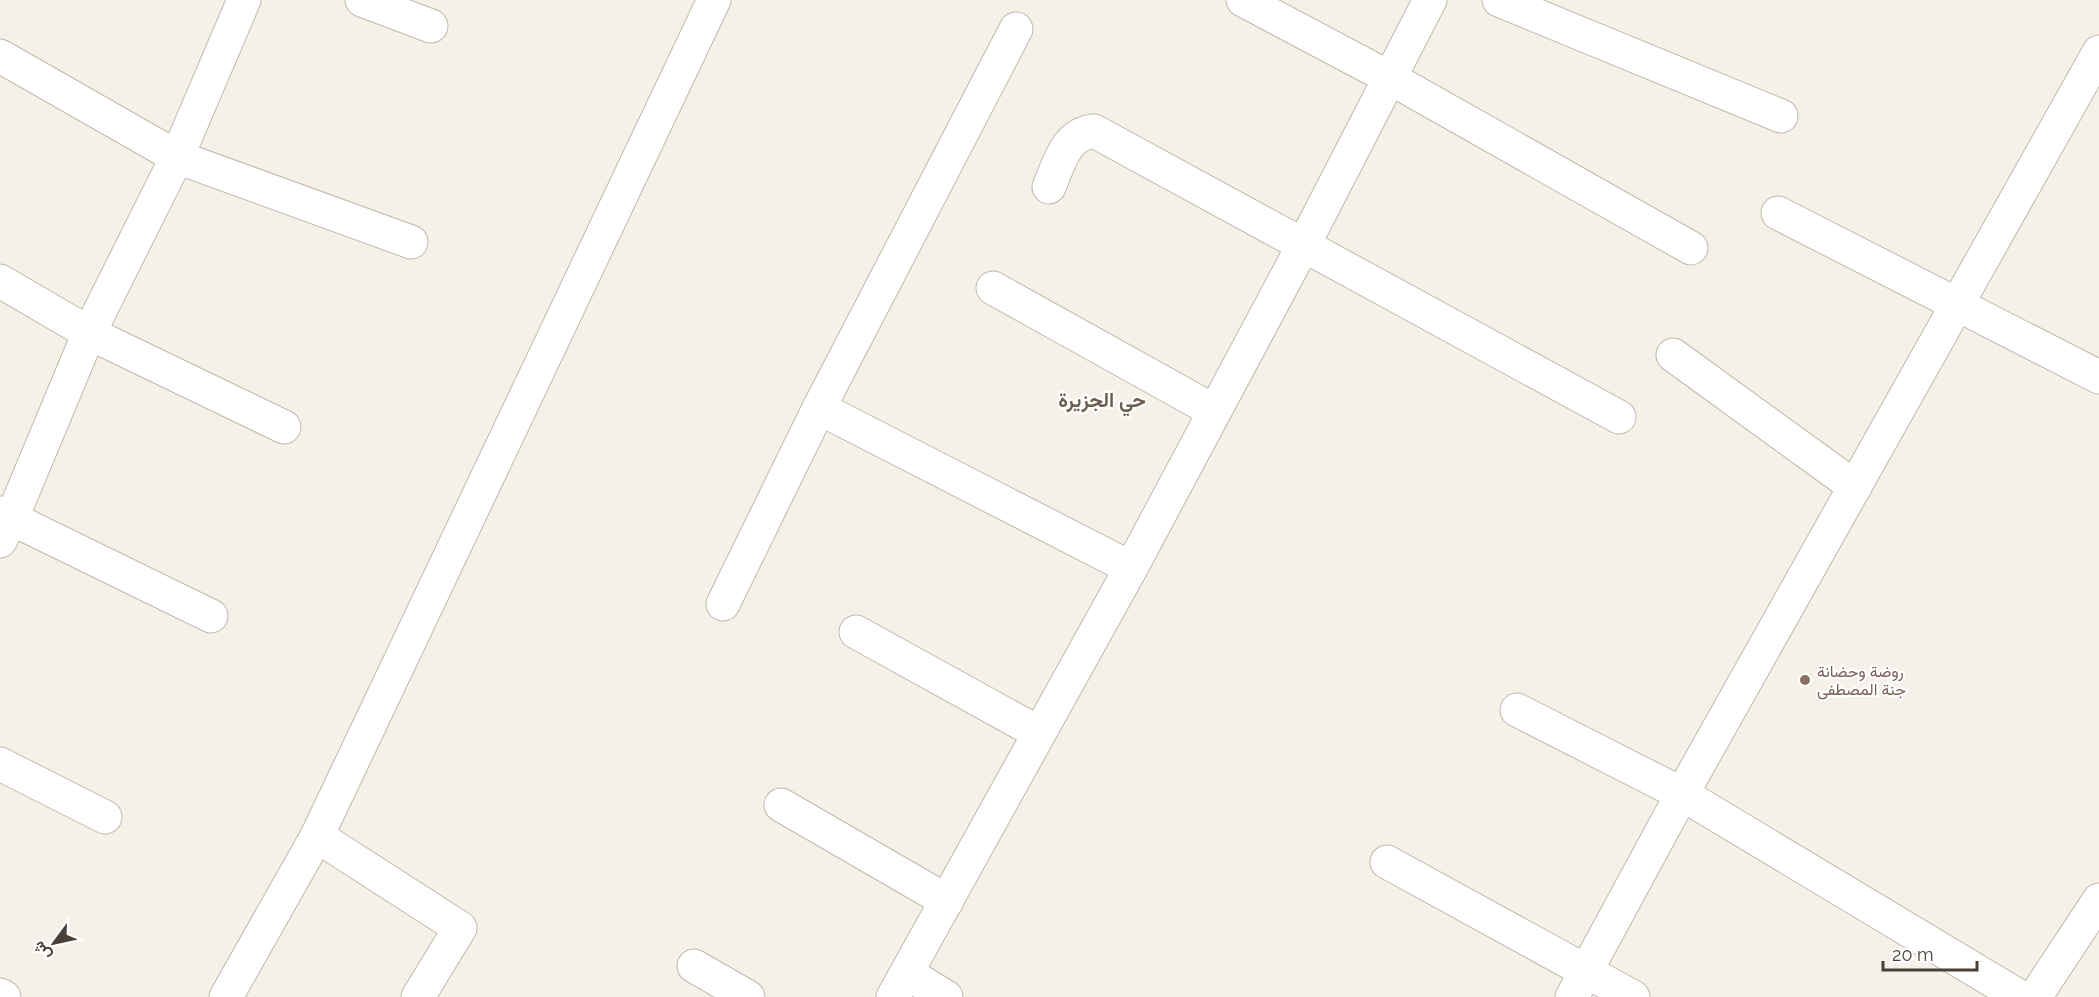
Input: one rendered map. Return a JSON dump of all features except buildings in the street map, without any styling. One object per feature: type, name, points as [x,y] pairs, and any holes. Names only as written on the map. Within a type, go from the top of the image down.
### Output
[{"type":"street","points":[[211,616],[4,524],[89,333],[177,157],[244,0]]},
{"type":"street","points":[[362,0],[431,26]]},
{"type":"street","points":[[226,997],[317,836],[714,0]]},
{"type":"street","points":[[1243,0],[1390,78],[1691,248]]},
{"type":"street","points":[[946,997],[900,985],[1131,568],[1303,246],[1430,0]]},
{"type":"street","points":[[1499,0],[1781,116]]},
{"type":"street","points":[[723,604],[819,408],[1016,29]]},
{"type":"street","points":[[1580,984],[1682,794],[2099,52]]},
{"type":"street","points":[[0,56],[177,157],[411,242]]},
{"type":"street","points":[[1048,187],[1070,141],[1083,132],[1094,131],[1619,417]]},
{"type":"street","points":[[1778,213],[2099,377]]},
{"type":"street","points":[[0,280],[89,333],[284,427]]},
{"type":"street","points":[[993,288],[1214,411]]},
{"type":"street","points":[[1673,355],[1855,487]]},
{"type":"street","points":[[819,408],[1131,568]]},
{"type":"street","points":[[856,632],[1039,733]]},
{"type":"street","points":[[1517,710],[1682,794],[2020,997]]},
{"type":"street","points":[[0,764],[105,817]]},
{"type":"street","points":[[782,804],[947,901]]},
{"type":"street","points":[[317,836],[459,928],[418,997]]},
{"type":"street","points":[[1387,862],[1580,984],[1633,997]]},
{"type":"street","points":[[2035,997],[2099,900]]},
{"type":"street","points":[[693,966],[748,997]]},
{"type":"street","points":[[0,994],[4,997]]},
{"type":"place","name":"روضة وحضانة جنة المصطفى","points":[[1805,680]]},
{"type":"district","name":"حي الجزيرة","points":[[1102,400]]}]
